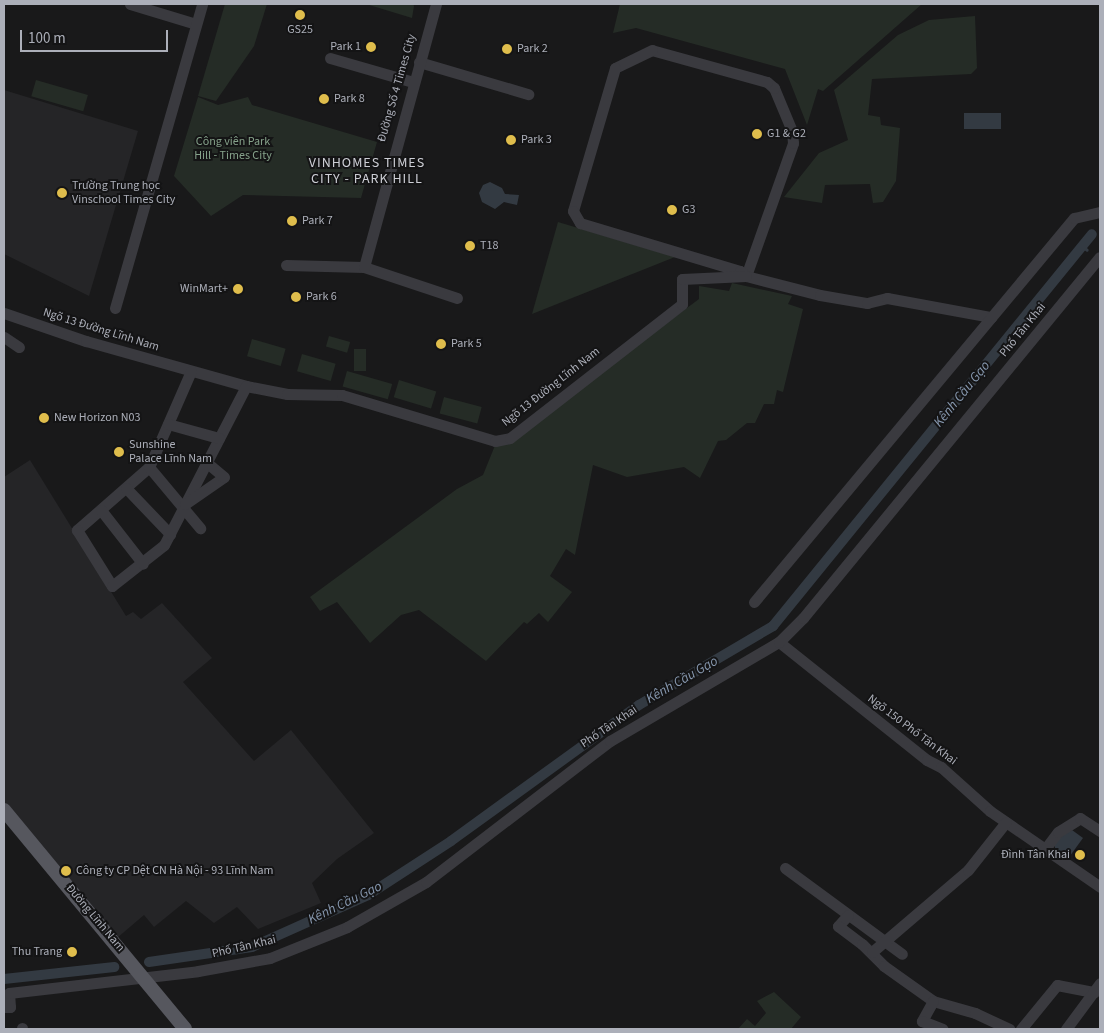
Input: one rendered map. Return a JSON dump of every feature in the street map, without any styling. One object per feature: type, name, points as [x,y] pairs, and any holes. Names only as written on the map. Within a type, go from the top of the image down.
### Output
[{"type":"main road","name":"Đường Lĩnh Nam","points":[[4,810],[185,1029]]},
{"type":"street","points":[[130,4],[196,24]]},
{"type":"street","points":[[115,308],[202,4]]},
{"type":"street","name":"Đường Số 4 Times City","points":[[364,267],[413,82],[436,4]]},
{"type":"street","points":[[746,276],[793,143],[792,131],[774,88],[767,82],[652,50],[615,68],[573,211],[580,223],[740,271],[746,276],[845,300],[867,303],[887,298],[991,316]]},
{"type":"street","points":[[330,58],[413,82]]},
{"type":"street","points":[[419,62],[528,94]]},
{"type":"street","points":[[754,602],[1074,218],[1100,212]]},
{"type":"street","name":"Phố Tân Khai","points":[[4,1006],[10,1007],[10,993],[143,977],[270,958],[347,927],[426,882],[610,741],[779,642],[810,610],[1100,257]]},
{"type":"street","points":[[286,265],[364,267],[457,298]]},
{"type":"street","name":"Ngõ 13 Đường Lĩnh Nam","points":[[4,313],[191,371],[246,386],[287,394],[342,395],[495,441],[510,438],[682,304],[682,279],[746,276]]},
{"type":"street","points":[[4,337],[19,346]]},
{"type":"street","points":[[191,371],[149,467],[78,530],[112,586],[143,564],[164,545],[246,386]]},
{"type":"street","points":[[168,424],[219,438]]},
{"type":"street","points":[[184,505],[224,477],[206,462]]},
{"type":"street","points":[[149,467],[184,505],[200,528]]},
{"type":"street","points":[[126,488],[170,534]]},
{"type":"street","points":[[101,510],[143,564]]},
{"type":"street","name":"Ngõ 150 Phố Tân Khai","points":[[779,642],[927,760],[941,767],[1006,822],[1100,887]]},
{"type":"street","points":[[1045,849],[1058,832],[1080,818],[1100,831]]},
{"type":"street","points":[[872,952],[886,943],[968,870],[1006,822]]},
{"type":"street","points":[[785,868],[902,954]]},
{"type":"street","points":[[848,915],[838,926],[872,952],[884,966],[933,1001],[975,1013],[1009,1029]]},
{"type":"street","points":[[1021,1029],[1057,985],[1098,989]]},
{"type":"street","points":[[1066,1029],[1098,989]]},
{"type":"street","points":[[933,1001],[922,1021],[943,1029]]},
{"type":"shaded area","name":"Trường Trung học Vinschool Times City","points":[[4,90],[138,131],[89,296],[4,254]]},
{"type":"shaded area","points":[[964,113],[1001,113],[1001,129],[964,129]]},
{"type":"shaded area","points":[[490,182],[502,188],[505,194],[519,195],[517,205],[504,202],[495,209],[482,202],[479,193],[483,185]]},
{"type":"shaded area","points":[[30,460],[126,616],[133,612],[141,619],[162,603],[212,658],[183,682],[254,761],[291,730],[374,833],[337,859],[312,883],[321,903],[258,929],[237,907],[214,923],[186,901],[154,927],[144,915],[117,938],[4,805],[4,477]]},
{"type":"shaded area","points":[[1072,830],[1083,838],[1067,860],[1055,851],[1055,843],[1057,837]]},
{"type":"green space","points":[[225,4],[267,4],[254,46],[216,101],[198,96]]},
{"type":"green space","points":[[366,4],[413,4],[412,18]]},
{"type":"green space","points":[[620,4],[922,4],[823,91],[818,89],[807,125],[785,69],[636,28],[613,33]]},
{"type":"green space","points":[[975,16],[977,68],[971,74],[872,79],[868,115],[880,117],[881,125],[900,128],[896,181],[883,202],[873,203],[870,184],[825,185],[822,203],[784,197],[819,153],[848,140],[834,90],[898,35],[929,20]]},
{"type":"green space","points":[[36,80],[88,95],[83,111],[31,96]]},
{"type":"green space","name":"Công viên Park Hill - Times City","points":[[198,97],[218,105],[248,97],[252,105],[377,142],[361,198],[243,195],[211,216],[174,176]]},
{"type":"green space","points":[[558,222],[675,257],[532,314]]},
{"type":"green space","points":[[732,283],[792,296],[788,304],[803,309],[783,392],[777,390],[774,404],[764,404],[755,423],[747,423],[726,440],[718,441],[700,478],[684,467],[627,477],[593,465],[575,555],[566,549],[550,576],[572,592],[548,622],[539,613],[527,624],[524,622],[486,661],[419,610],[401,615],[370,643],[337,602],[320,611],[310,597],[457,489],[483,475],[496,443],[510,440],[699,299],[699,286],[729,291]]},
{"type":"green space","points":[[329,336],[350,342],[347,353],[326,347]]},
{"type":"green space","points":[[252,339],[286,349],[281,366],[247,356]]},
{"type":"green space","points":[[354,349],[366,349],[366,371],[354,371]]},
{"type":"green space","points":[[302,354],[336,364],[331,381],[297,371]]},
{"type":"green space","points":[[347,371],[392,384],[388,399],[343,386]]},
{"type":"green space","points":[[399,380],[436,391],[431,409],[394,397]]},
{"type":"green space","points":[[444,397],[482,407],[477,424],[440,413]]},
{"type":"green space","points":[[774,992],[801,1017],[791,1029],[738,1029],[747,1019],[755,1026],[766,1013],[757,1001]]},
{"type":"waterway","name":"Kênh Cầu Gạo","points":[[149,962],[252,947],[368,895],[451,841],[639,705],[773,626],[1092,234]]},
{"type":"waterway","name":"Kênh Cầu Gạo","points":[[1082,246],[1087,250]]},
{"type":"waterway","name":"Kênh Cầu Gạo","points":[[4,979],[114,967]]},
{"type":"place","name":"GS25","points":[[300,15]]},
{"type":"place","name":"Park 1","points":[[371,47]]},
{"type":"place","name":"Park 2","points":[[507,49]]},
{"type":"place","name":"Park 8","points":[[324,99]]},
{"type":"place","name":"G1 & G2","points":[[757,134]]},
{"type":"place","name":"Park 3","points":[[511,140]]},
{"type":"place","name":"Trường Trung học Vinschool Times City","points":[[62,193]]},
{"type":"place","name":"G3","points":[[672,210]]},
{"type":"place","name":"Park 7","points":[[292,221]]},
{"type":"place","name":"T18","points":[[470,246]]},
{"type":"place","name":"WinMart+","points":[[238,289]]},
{"type":"place","name":"Park 6","points":[[296,297]]},
{"type":"place","name":"Park 5","points":[[441,344]]},
{"type":"place","name":"New Horizon N03","points":[[44,418]]},
{"type":"place","name":"Sunshine Palace Lĩnh Nam","points":[[119,452]]},
{"type":"place","name":"Đình Tân Khai","points":[[1080,855]]},
{"type":"place","name":"Công ty CP Dệt CN Hà Nội - 93 Lĩnh Nam","points":[[66,871]]},
{"type":"place","name":"Thu Trang","points":[[72,952]]},
{"type":"district","name":"VINHOMES TIMES CITY - PARK HILL","points":[[367,172]]}]
